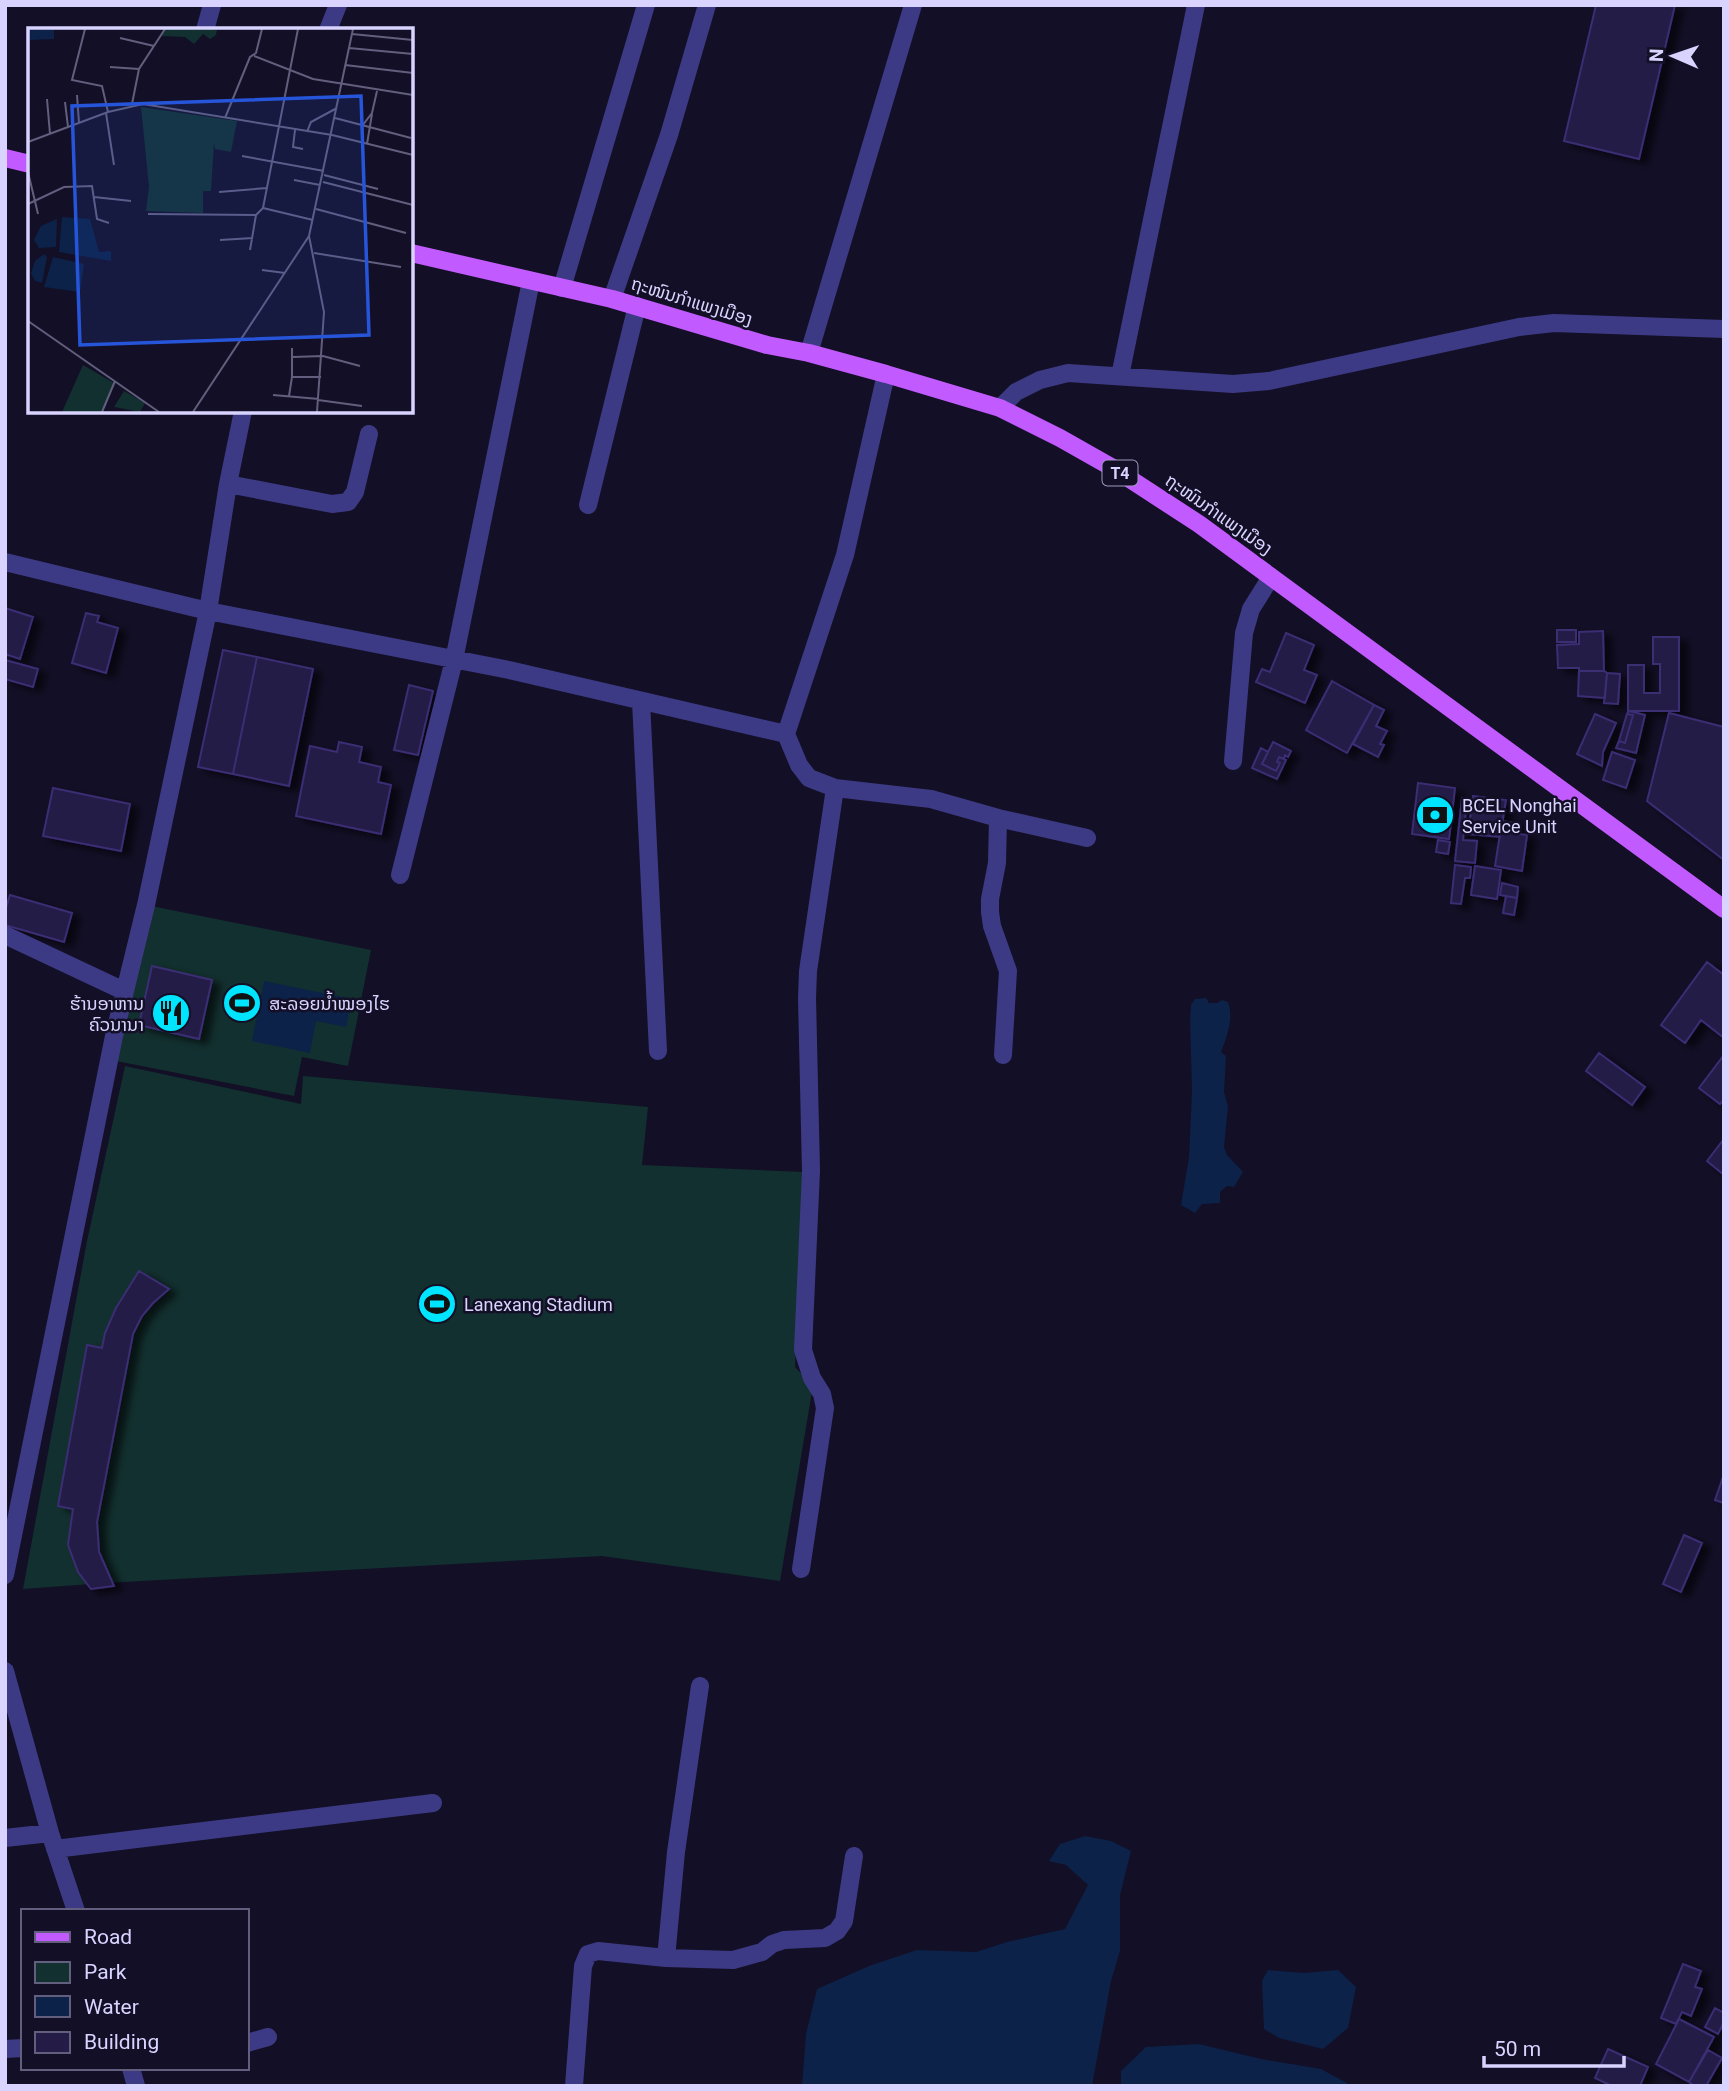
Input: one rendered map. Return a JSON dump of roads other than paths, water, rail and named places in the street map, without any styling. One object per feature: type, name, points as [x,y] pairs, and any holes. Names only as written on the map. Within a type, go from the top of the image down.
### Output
[{"type":"main road","points":[[5,158],[28,164]]},
{"type":"main road","name":"ຖະໜົນກຳແພງເມືອງ","points":[[413,253],[612,299],[767,345],[887,374],[1000,408],[1060,438],[1113,468],[1199,524],[1724,909]]},
{"type":"street","points":[[206,28],[212,5]]},
{"type":"street","points":[[329,28],[338,5]]},
{"type":"street","points":[[562,288],[646,5]]},
{"type":"street","points":[[612,299],[669,135],[707,5]]},
{"type":"street","points":[[808,354],[913,5]]},
{"type":"street","points":[[1120,376],[1196,5]]},
{"type":"street","points":[[400,875],[454,660],[531,281]]},
{"type":"street","points":[[588,505],[637,306]]},
{"type":"street","points":[[1000,408],[1016,392],[1040,380],[1068,373],[1233,384],[1269,381],[1519,327],[1554,323],[1724,329]]},
{"type":"street","points":[[887,374],[845,555],[786,734],[799,765],[810,778],[835,788],[932,799],[998,818],[1087,838]]},
{"type":"street","points":[[5,1575],[124,991],[146,905],[208,611],[228,484],[243,413]]},
{"type":"street","points":[[228,484],[332,504],[348,502],[355,492],[369,434]]},
{"type":"street","points":[[5,562],[208,611],[509,670],[786,734]]},
{"type":"street","points":[[1233,761],[1244,634],[1251,609],[1271,576]]},
{"type":"street","points":[[641,701],[658,1051]]},
{"type":"street","points":[[801,1569],[825,1408],[822,1394],[812,1378],[803,1350],[811,1171],[808,971],[835,788]]},
{"type":"street","points":[[998,818],[997,863],[990,912],[992,926],[1008,971],[1003,1055]]},
{"type":"street","points":[[5,935],[124,991]]},
{"type":"street","points":[[5,1671],[52,1841],[75,1909]]},
{"type":"street","points":[[666,1958],[676,1852],[700,1686]]},
{"type":"street","points":[[5,1838],[52,1841],[433,1803]]},
{"type":"street","points":[[574,2086],[583,1966],[588,1954],[598,1951],[666,1958],[733,1960],[762,1952],[772,1944],[784,1940],[825,1938],[844,1921],[854,1856]]},
{"type":"street","points":[[248,2043],[268,2037]]},
{"type":"water","points":[[264,981],[352,999],[346,1027],[316,1021],[310,1053],[252,1041]]},
{"type":"water","points":[[1206,998],[1209,1003],[1222,1000],[1228,1002],[1230,1008],[1229,1027],[1221,1052],[1226,1056],[1224,1092],[1228,1106],[1224,1147],[1227,1155],[1243,1172],[1234,1187],[1227,1186],[1220,1192],[1220,1203],[1202,1204],[1195,1213],[1181,1205],[1189,1157],[1192,1091],[1190,1020],[1191,1005],[1195,999]]},
{"type":"water","points":[[1085,1836],[1111,1841],[1131,1851],[1120,1895],[1120,1951],[1111,1981],[1092,2086],[802,2086],[806,2034],[817,1989],[869,1966],[917,1950],[976,1952],[1065,1929],[1088,1885],[1066,1865],[1049,1861],[1060,1844]]},
{"type":"water","points":[[1268,1970],[1303,1973],[1338,1970],[1356,1987],[1348,2028],[1323,2049],[1279,2038],[1264,2029],[1262,1981]]},
{"type":"water","points":[[1199,2044],[1261,2059],[1321,2069],[1347,2083],[1347,2086],[1121,2086],[1121,2071],[1146,2047]]},
{"type":"place","name":"BCEL Nonghai Service Unit","points":[[1435,815]]},
{"type":"place","name":"ສະລອຍນ້ຳໝອງໄຮ","points":[[242,1003]]},
{"type":"place","name":"ຮ້ານອາຫານ ຄົວນານາ","points":[[171,1013]]},
{"type":"place","name":"Lanexang Stadium","points":[[437,1304]]}]
